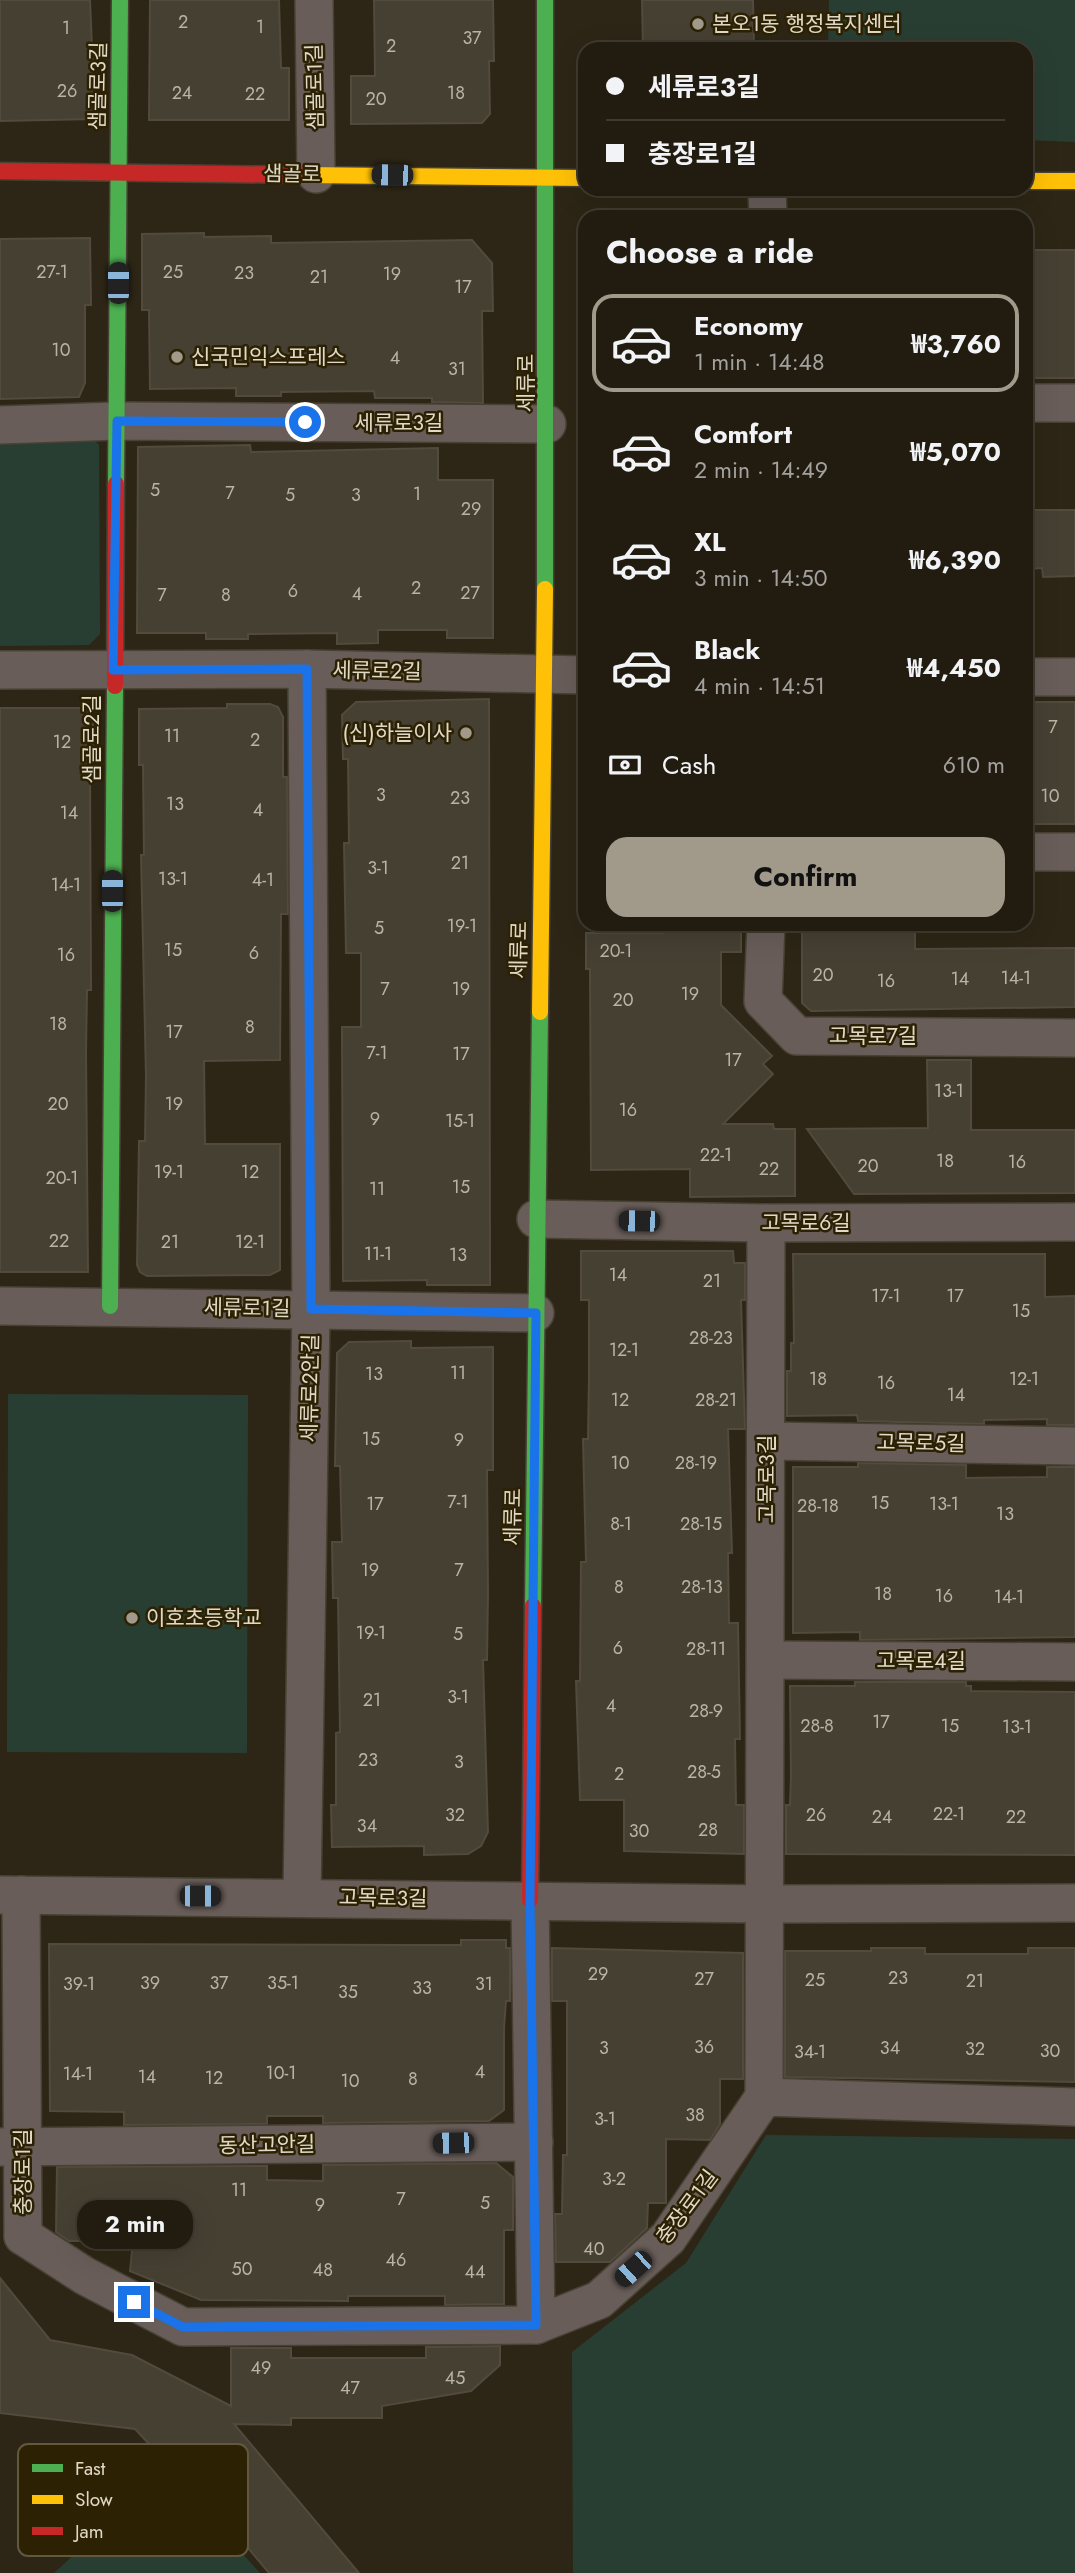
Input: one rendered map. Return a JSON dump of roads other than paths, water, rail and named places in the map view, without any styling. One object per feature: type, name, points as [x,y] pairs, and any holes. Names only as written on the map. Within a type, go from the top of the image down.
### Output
[{"type":"street","name":"샘골로3길","points":[[118,172],[120,0]]},
{"type":"street","name":"샘골로1길","points":[[314,0],[316,174]]},
{"type":"street","name":"세류로","points":[[530,1900],[547,424],[545,0]]},
{"type":"street","name":"샘골로","points":[[0,172],[578,178]]},
{"type":"street","name":"샘골로2길","points":[[110,1306],[118,172]]},
{"type":"street","points":[[1033,181],[1075,181]]},
{"type":"street","points":[[1033,403],[1075,403]]},
{"type":"street","name":"세류로3길","points":[[0,425],[117,421],[547,424]]},
{"type":"street","name":"세류로2길","points":[[0,670],[307,669],[578,675]]},
{"type":"street","name":"세류로2안길","points":[[302,1896],[311,1309],[307,669]]},
{"type":"street","points":[[1033,677],[1075,677]]},
{"type":"street","points":[[1033,852],[1075,852]]},
{"type":"street","name":"고목로7길","points":[[766,931],[763,1001],[797,1036],[1075,1038]]},
{"type":"street","name":"고목로6길","points":[[536,1219],[766,1223],[1075,1222]]},
{"type":"street","name":"고목로3길","points":[[766,1223],[766,1904]]},
{"type":"street","name":"세류로1길","points":[[0,1306],[536,1313]]},
{"type":"street","name":"고목로5길","points":[[766,1441],[1075,1446]]},
{"type":"street","name":"고목로4길","points":[[768,1660],[1075,1662]]},
{"type":"street","name":"고목로3길","points":[[10,1895],[302,1896],[766,1904],[1075,1903]]},
{"type":"street","name":"충장로1길","points":[[10,1895],[11,2236],[183,2327],[536,2325],[599,2300],[667,2238],[765,2097]]},
{"type":"street","points":[[530,1900],[536,2325]]},
{"type":"street","points":[[766,1904],[765,2097],[1075,2107]]},
{"type":"street","name":"동산고안길","points":[[12,2147],[534,2142]]},
{"type":"place","name":"본오1동 행정복지센터","points":[[698,24]]},
{"type":"place","name":"신국민익스프레스","points":[[177,357]]},
{"type":"place","name":"(신)하늘이사","points":[[466,733]]},
{"type":"place","name":"이호초등학교","points":[[132,1618]]}]
